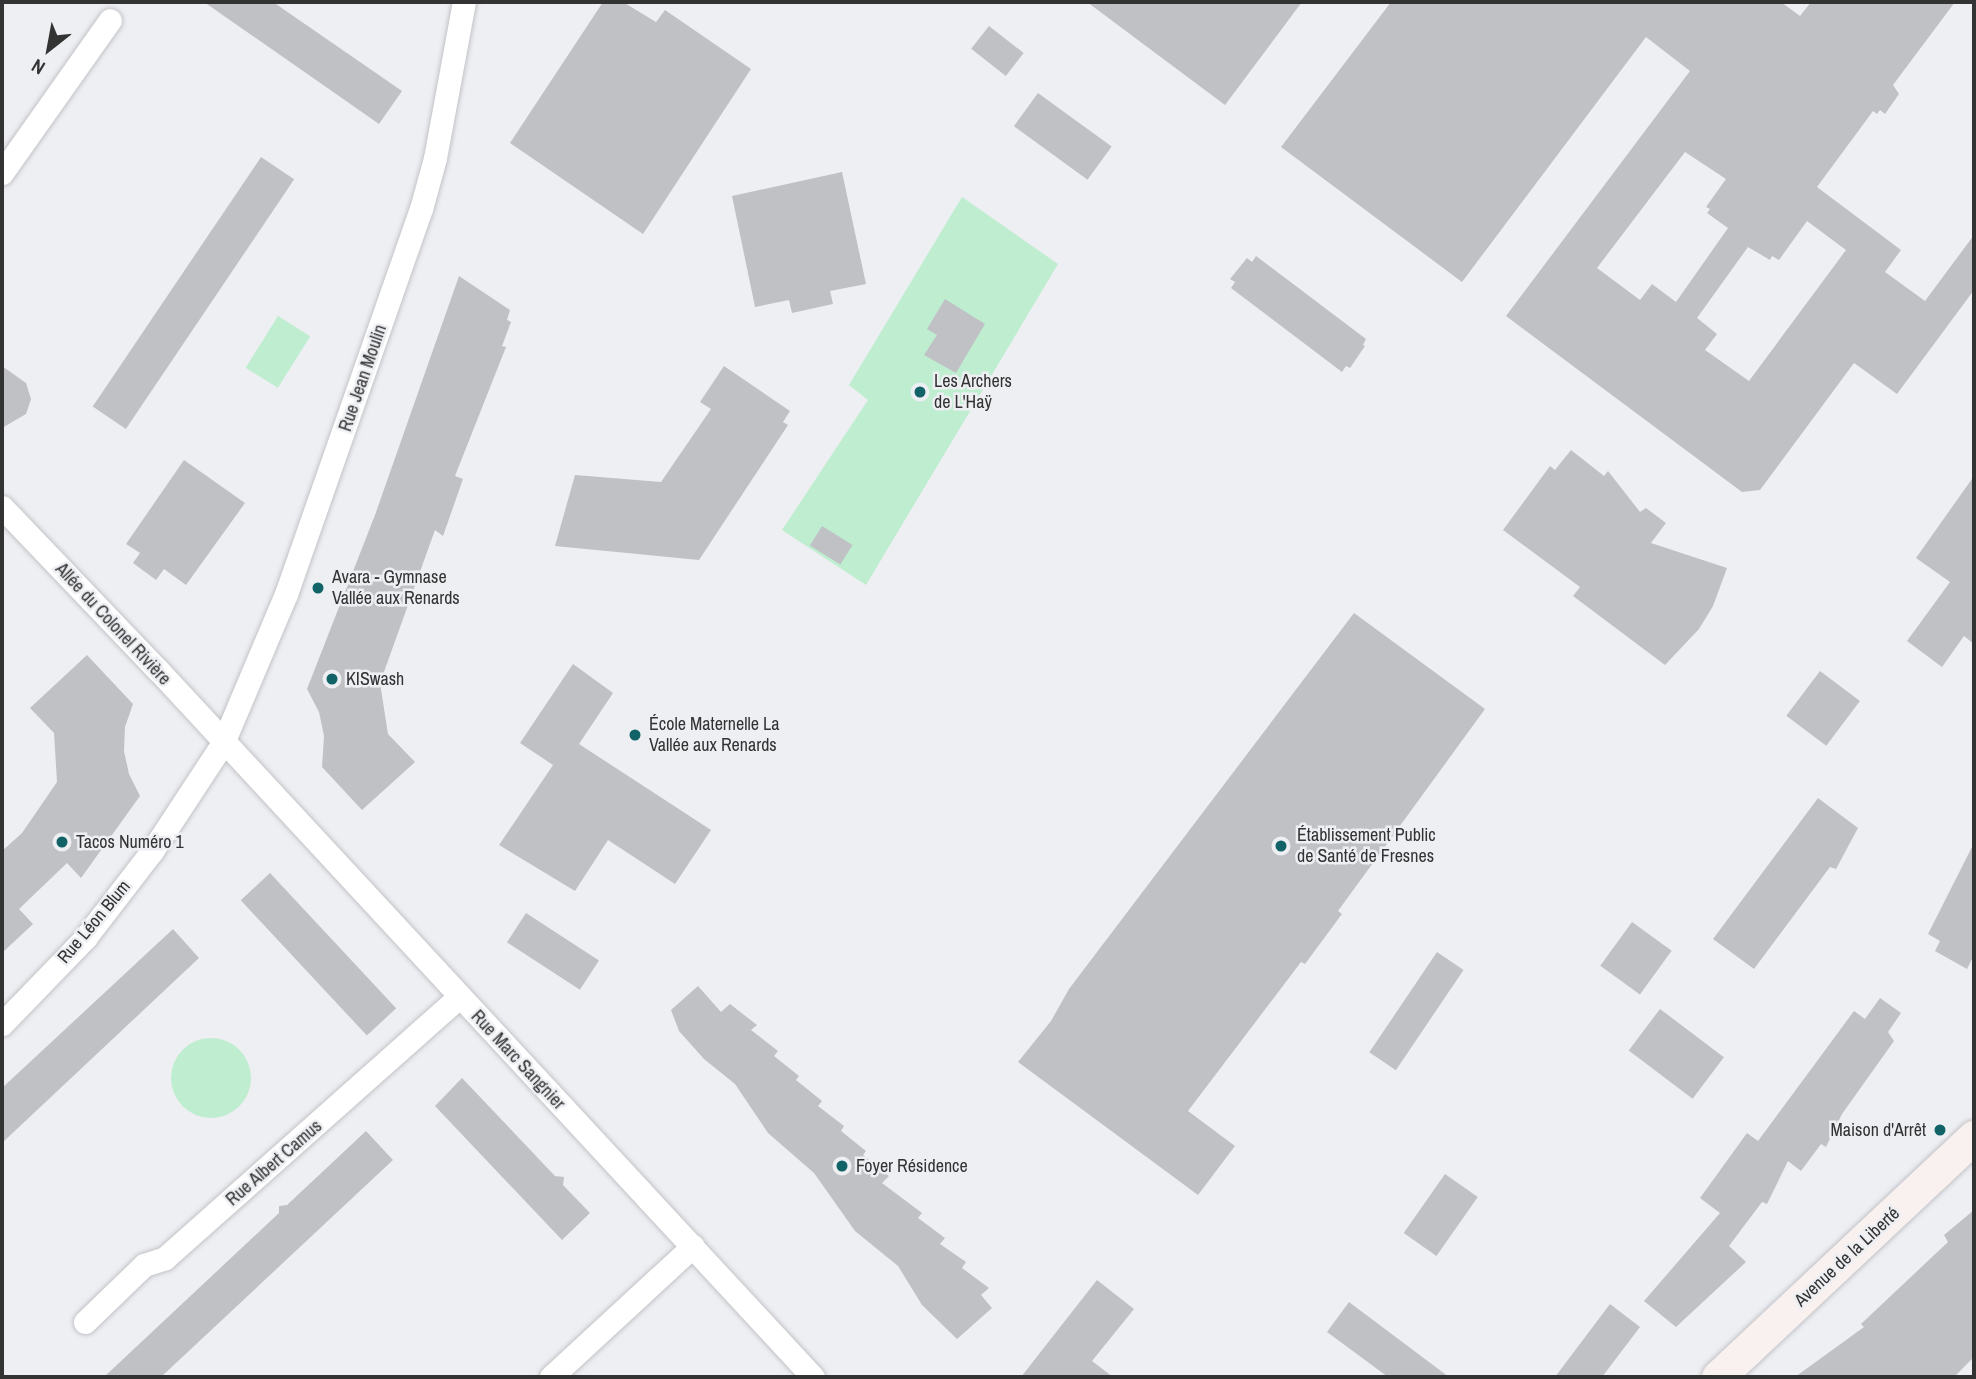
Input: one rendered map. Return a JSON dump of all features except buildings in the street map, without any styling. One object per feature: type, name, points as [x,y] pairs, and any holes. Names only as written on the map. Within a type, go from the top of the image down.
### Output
[{"type":"main road","name":"Avenue de la Liberté","points":[[1718,1377],[1974,1137]]},
{"type":"street","name":"Rue Jean Moulin","points":[[223,743],[295,569],[421,209],[435,158],[464,2]]},
{"type":"street","points":[[2,173],[110,20]]},
{"type":"street","name":"Allée du Colonel Rivière","points":[[2,507],[158,670],[223,743]]},
{"type":"street","name":"Rue Marc Sangnier","points":[[223,743],[813,1377]]},
{"type":"street","name":"Rue Léon Blum","points":[[2,1024],[85,938],[152,850],[223,743]]},
{"type":"street","name":"Rue Albert Camus","points":[[85,1322],[144,1265],[165,1258],[459,997]]},
{"type":"street","points":[[551,1377],[693,1246]]},
{"type":"green space","name":"Les Archers de L'Haÿ","points":[[962,197],[1058,264],[866,585],[782,530],[868,400],[849,385]]},
{"type":"green space","points":[[278,316],[310,336],[278,388],[246,368]]},
{"type":"green space","points":[[211,1038],[226,1041],[239,1050],[248,1063],[251,1078],[248,1093],[239,1106],[226,1115],[211,1118],[196,1115],[183,1106],[174,1093],[171,1078],[174,1063],[183,1050],[196,1041]]},
{"type":"place","name":"Les Archers de L'Haÿ","points":[[920,392]]},
{"type":"place","name":"Avara - Gymnase Vallée aux Renards","points":[[318,588]]},
{"type":"place","name":"KISwash","points":[[332,679]]},
{"type":"place","name":"École Maternelle La Vallée aux Renards","points":[[635,735]]},
{"type":"place","name":"Tacos Numéro 1","points":[[62,842]]},
{"type":"place","name":"Établissement Public de Santé de Fresnes","points":[[1281,846]]},
{"type":"place","name":"Maison d'Arrêt","points":[[1940,1130]]},
{"type":"place","name":"Foyer Résidence","points":[[842,1166]]}]
